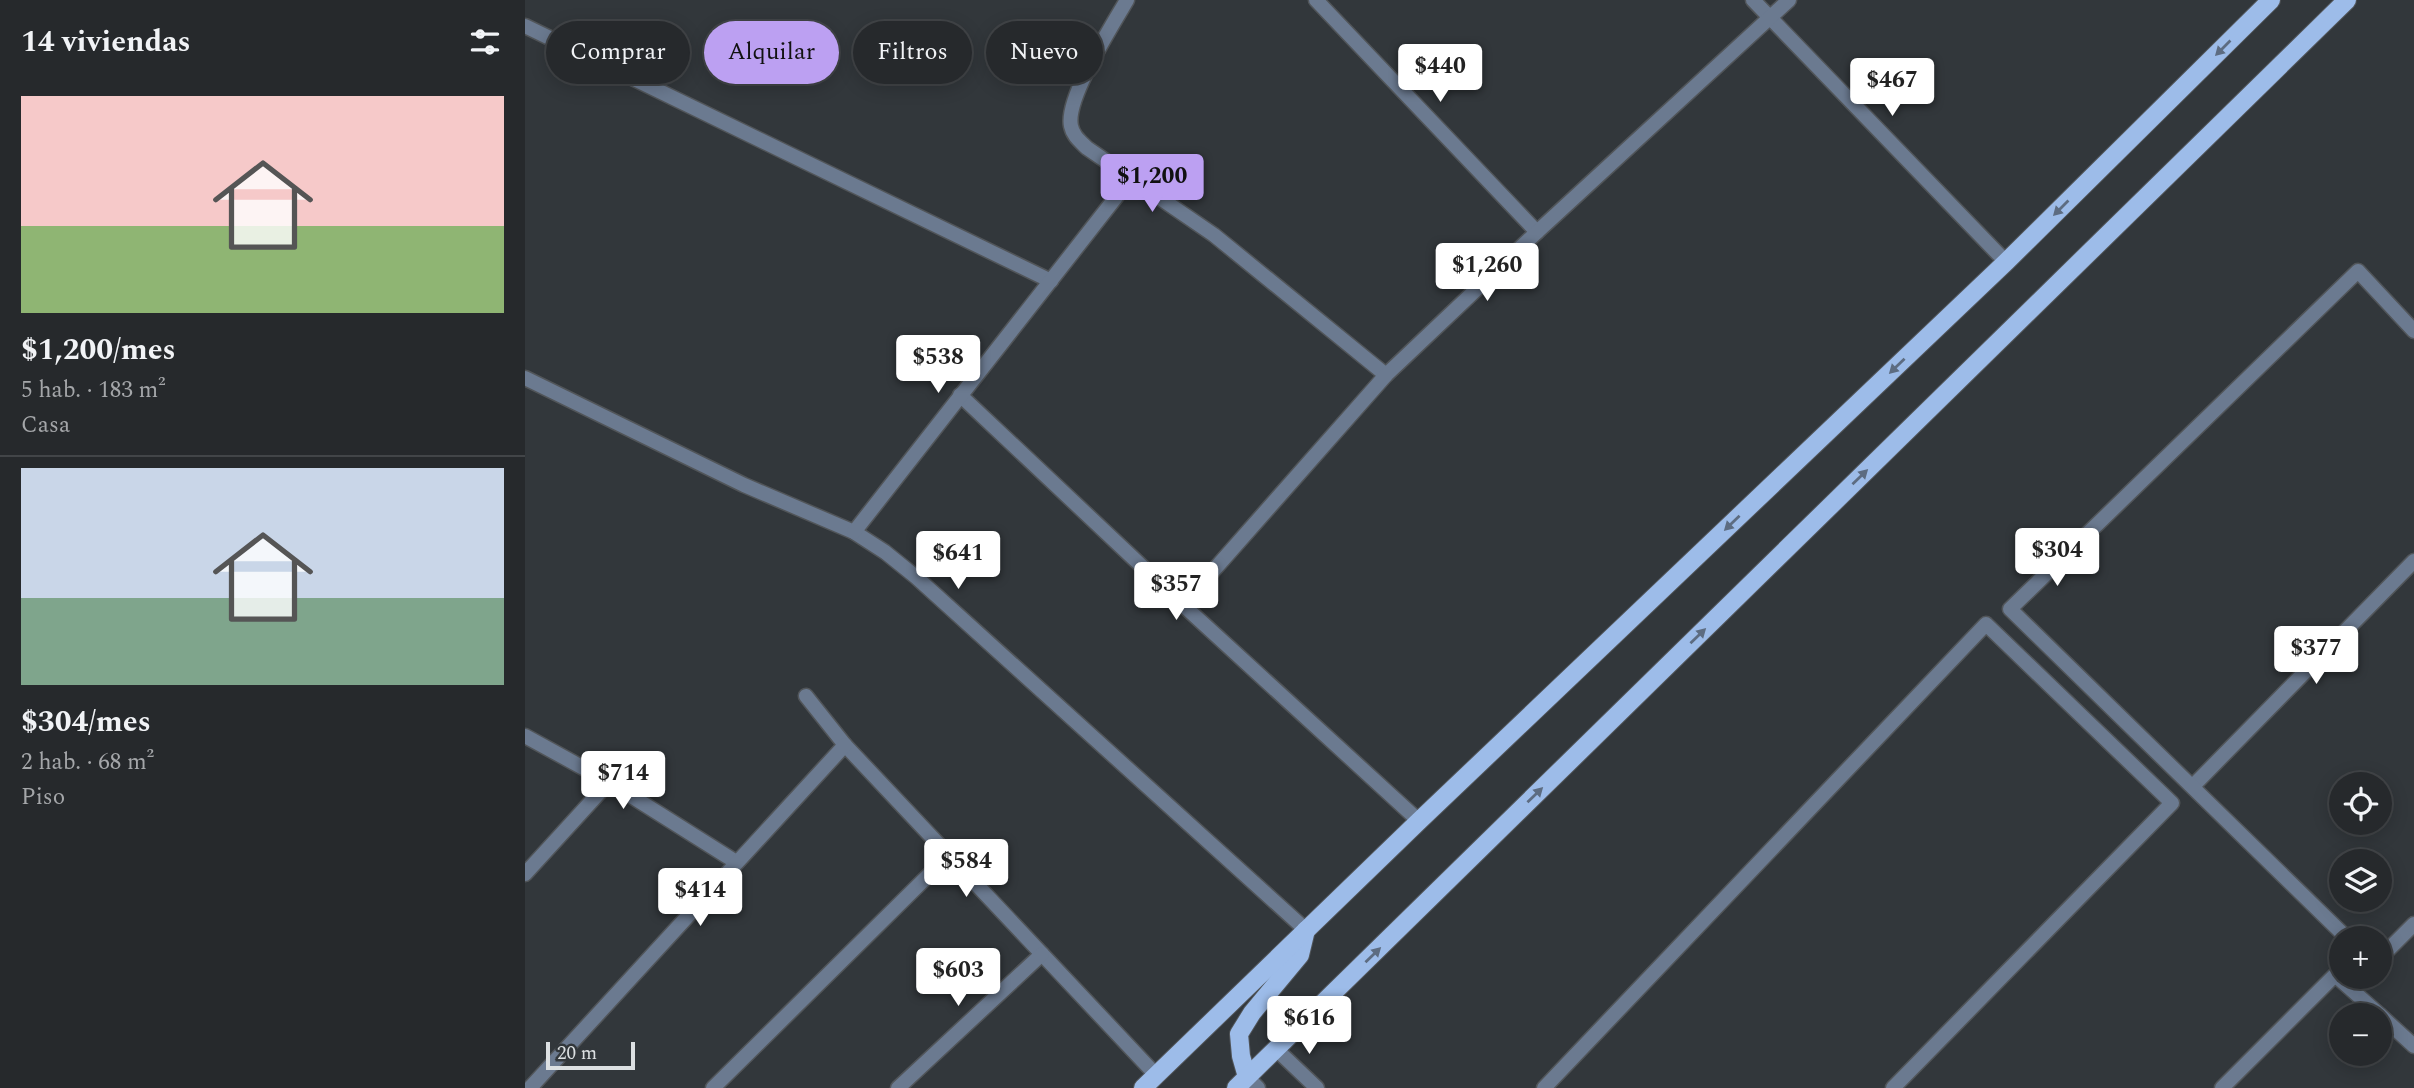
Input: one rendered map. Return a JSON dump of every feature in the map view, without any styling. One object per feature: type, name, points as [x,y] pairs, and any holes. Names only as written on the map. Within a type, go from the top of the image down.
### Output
[{"type":"main road","points":[[1149,1082],[2006,262],[2271,0]]},
{"type":"main road","points":[[1247,1084],[1276,1049],[2347,0]]},
{"type":"main road","points":[[1247,1084],[1240,1034],[1252,1013],[1300,955],[1306,930]]},
{"type":"street","points":[[1126,0],[1076,95],[1070,123],[1073,135],[1087,148],[1214,235],[1386,375]]},
{"type":"street","points":[[1317,0],[1537,232]]},
{"type":"street","points":[[1753,0],[2006,262]]},
{"type":"street","points":[[1182,604],[1386,375],[1789,0]]},
{"type":"street","points":[[525,26],[1051,281]]},
{"type":"street","points":[[854,532],[1131,178]]},
{"type":"street","points":[[2335,926],[2010,610],[2358,271],[2414,331]]},
{"type":"street","points":[[525,378],[744,485],[854,532],[885,552],[916,577],[1306,930]]},
{"type":"street","points":[[960,395],[1182,604],[1419,821]]},
{"type":"street","points":[[2193,786],[2414,561]]},
{"type":"street","points":[[1543,1088],[1986,624],[2172,803],[1893,1088]]},
{"type":"street","points":[[806,696],[845,745],[1042,954],[1149,1082]]},
{"type":"street","points":[[525,736],[609,782],[736,862]]},
{"type":"street","points":[[530,1088],[845,745]]},
{"type":"street","points":[[525,874],[609,782]]},
{"type":"street","points":[[713,1088],[949,855]]},
{"type":"street","points":[[2392,946],[2414,924]]},
{"type":"street","points":[[898,1088],[1042,954]]},
{"type":"street","points":[[2222,1088],[2335,975],[2366,1003]]},
{"type":"street","points":[[2392,1026],[2414,1046]]},
{"type":"street","points":[[1276,1049],[1317,1088]]}]
